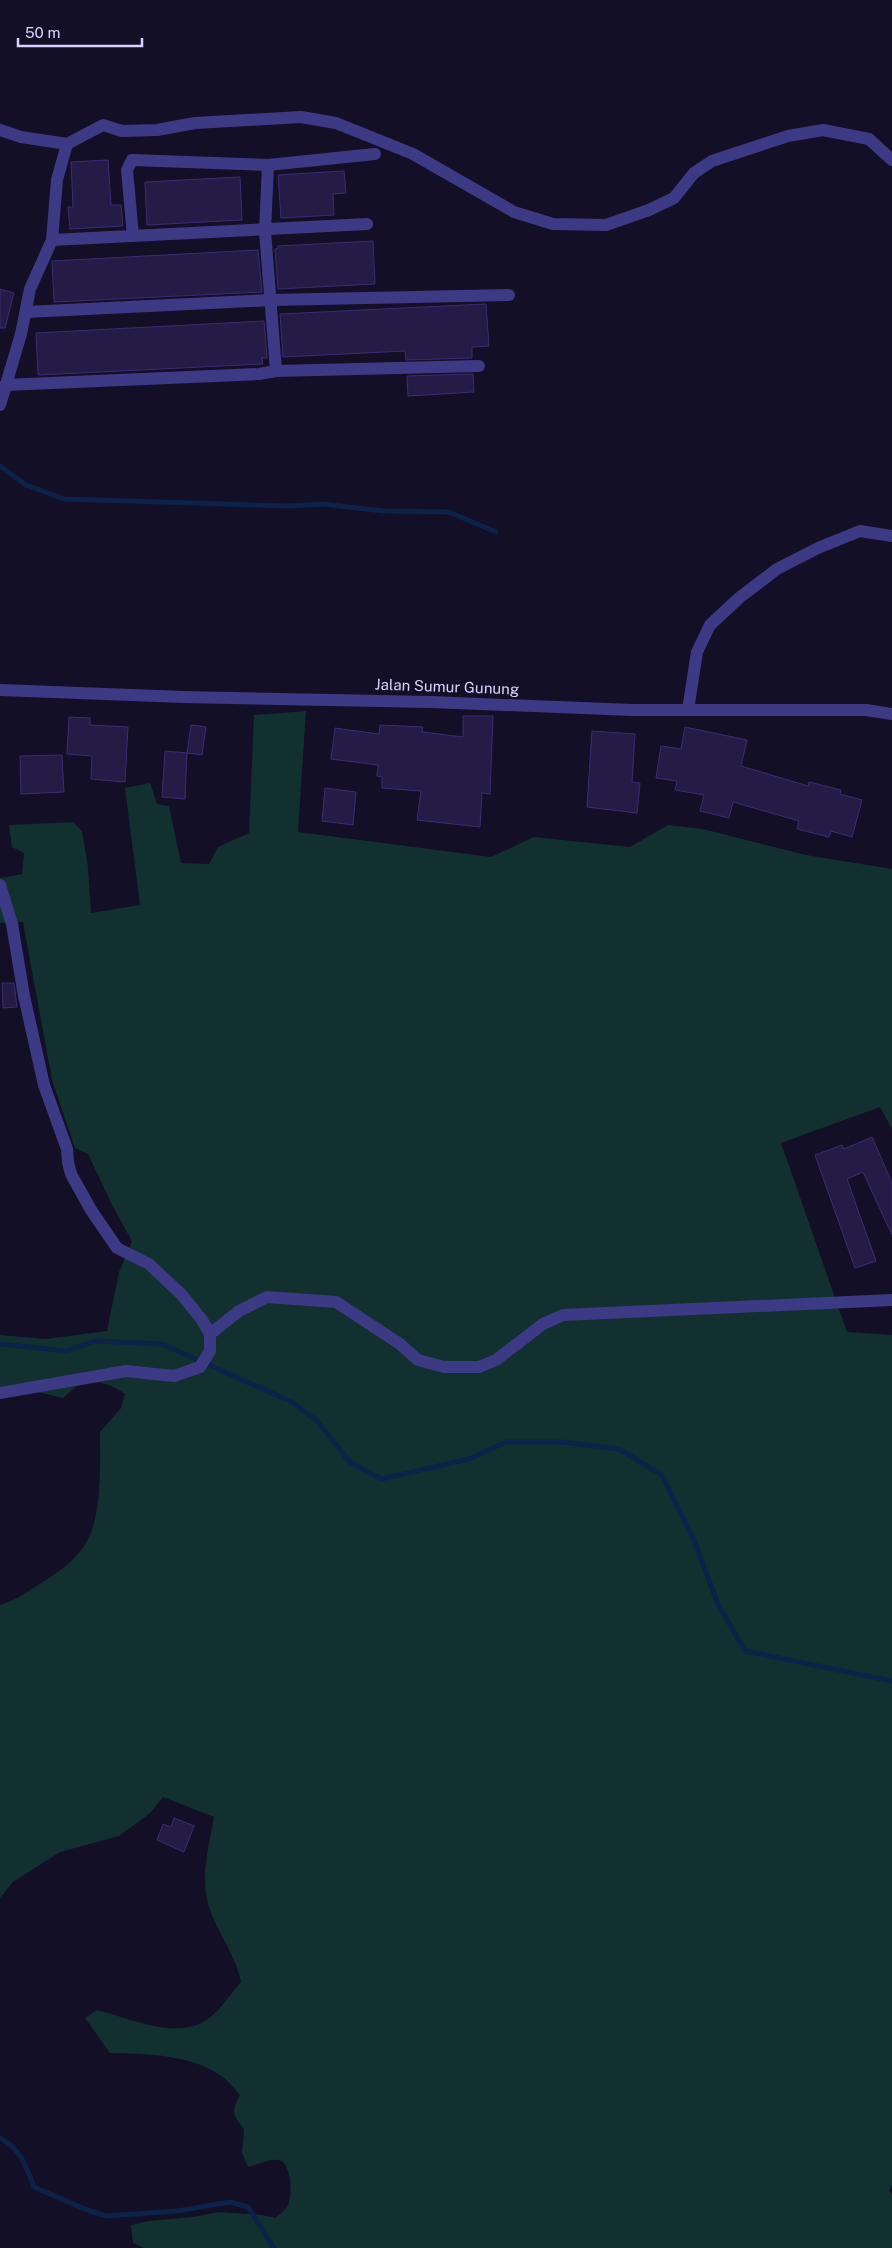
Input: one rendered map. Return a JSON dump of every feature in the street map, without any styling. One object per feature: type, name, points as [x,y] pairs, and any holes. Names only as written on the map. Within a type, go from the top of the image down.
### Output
[{"type":"street","points":[[0,130],[21,137],[67,144],[103,125],[122,130],[157,130],[195,124],[301,118],[336,123],[413,154],[514,212],[554,224],[606,225],[649,210],[674,198],[694,173],[712,161],[788,136],[823,130],[869,139],[892,160]]},
{"type":"street","points":[[0,405],[26,312],[30,289],[52,240],[57,180],[67,144]]},
{"type":"street","points":[[133,236],[127,170],[132,160],[268,165],[375,154]]},
{"type":"street","points":[[268,165],[265,231],[272,300],[276,371]]},
{"type":"street","points":[[52,240],[265,231],[367,224]]},
{"type":"street","points":[[26,312],[272,300],[509,295]]},
{"type":"street","points":[[5,385],[259,374],[276,371],[479,366]]},
{"type":"street","points":[[688,710],[697,652],[710,625],[739,598],[777,569],[818,548],[860,530],[892,536]]},
{"type":"street","name":"Jalan Sumur Gunung","points":[[0,690],[688,710],[866,710],[892,714]]},
{"type":"street","points":[[0,884],[12,924],[24,996],[44,1086],[67,1149],[71,1174],[91,1210],[117,1248],[149,1264],[182,1295],[202,1320],[210,1334],[210,1351],[200,1367],[174,1376],[126,1371],[0,1393]]},
{"type":"street","points":[[210,1334],[239,1311],[267,1297],[336,1302],[400,1344],[418,1360],[444,1367],[479,1367],[496,1360],[544,1324],[564,1315],[892,1300]]},
{"type":"green space","points":[[306,711],[298,832],[491,857],[534,837],[630,847],[668,825],[703,829],[806,855],[892,869],[892,1129],[880,1107],[781,1143],[847,1332],[892,1335],[892,2185],[889,2190],[892,2195],[892,2248],[144,2248],[133,2243],[131,2225],[218,2212],[262,2215],[275,2218],[289,2203],[291,2189],[289,2174],[287,2167],[283,2163],[279,2160],[272,2160],[248,2167],[242,2153],[244,2129],[234,2113],[235,2105],[240,2095],[224,2078],[198,2064],[184,2060],[154,2055],[110,2053],[85,2018],[97,2010],[157,2027],[188,2027],[202,2023],[214,2014],[241,1982],[234,1959],[212,1916],[206,1893],[206,1864],[214,1817],[163,1797],[150,1813],[119,1836],[60,1852],[13,1882],[0,1898],[0,1605],[16,1598],[55,1574],[68,1564],[84,1546],[93,1528],[98,1501],[100,1432],[121,1408],[125,1394],[109,1385],[97,1382],[77,1386],[63,1398],[21,1388],[0,1393],[0,1335],[46,1339],[107,1331],[119,1272],[132,1241],[113,1207],[88,1154],[75,1148],[52,1080],[23,922],[0,923],[0,878],[22,874],[24,853],[12,847],[9,825],[73,822],[82,831],[88,867],[91,913],[140,905],[125,788],[150,783],[157,804],[169,806],[181,863],[209,864],[218,847],[249,833],[254,715]]},
{"type":"building","points":[[108,160],[111,205],[121,205],[123,226],[70,229],[68,207],[73,207],[71,162]]},
{"type":"building","points":[[344,171],[346,193],[333,194],[334,215],[281,218],[278,175]]},
{"type":"building","points":[[240,177],[242,220],[147,225],[145,182]]},
{"type":"building","points":[[373,241],[375,284],[278,289],[275,249],[278,246]]},
{"type":"building","points":[[258,250],[262,292],[54,302],[52,261]]},
{"type":"building","points":[[0,289],[14,293],[5,328],[0,328]]},
{"type":"building","points":[[486,304],[489,346],[472,347],[472,358],[406,360],[405,351],[283,357],[280,314]]},
{"type":"building","points":[[264,321],[267,358],[262,358],[263,364],[38,375],[36,333]]},
{"type":"building","points":[[473,374],[474,392],[408,396],[407,376]]},
{"type":"building","points":[[463,716],[493,716],[490,794],[482,793],[480,827],[417,820],[421,791],[382,788],[382,777],[377,776],[378,765],[331,759],[335,728],[379,734],[380,725],[423,727],[422,732],[463,737]]},
{"type":"building","points":[[69,717],[90,718],[90,725],[128,727],[125,782],[91,779],[92,756],[67,754]]},
{"type":"building","points":[[191,725],[206,727],[202,755],[187,753]]},
{"type":"building","points":[[685,727],[747,740],[741,766],[808,786],[809,782],[841,790],[840,794],[862,800],[852,837],[831,831],[829,837],[797,829],[799,821],[733,802],[729,818],[700,811],[704,795],[675,790],[677,781],[656,778],[661,746],[681,749]]},
{"type":"building","points":[[592,731],[635,734],[632,782],[640,783],[637,813],[587,807]]},
{"type":"building","points":[[165,751],[187,753],[185,799],[162,797]]},
{"type":"building","points":[[62,755],[64,792],[21,794],[20,756]]},
{"type":"building","points":[[325,788],[356,792],[353,825],[322,821]]},
{"type":"building","points":[[2,983],[14,983],[17,1007],[3,1008]]},
{"type":"building","points":[[872,1137],[892,1183],[892,1235],[863,1172],[847,1179],[876,1261],[855,1268],[815,1155],[842,1145],[844,1149]]},
{"type":"building","points":[[174,1818],[194,1826],[184,1852],[157,1840],[163,1824],[171,1827]]},
{"type":"waterway","points":[[0,466],[26,485],[64,499],[289,506],[323,504],[383,511],[449,512],[496,532]]},
{"type":"waterway","points":[[0,1344],[67,1351],[95,1341],[162,1344],[292,1402],[317,1421],[350,1462],[381,1479],[469,1459],[506,1442],[562,1442],[619,1449],[662,1475],[693,1538],[718,1604],[745,1651],[892,1681]]},
{"type":"waterway","points":[[0,2138],[17,2152],[25,2165],[34,2187],[87,2210],[106,2216],[177,2211],[230,2202],[248,2207],[274,2248]]}]
